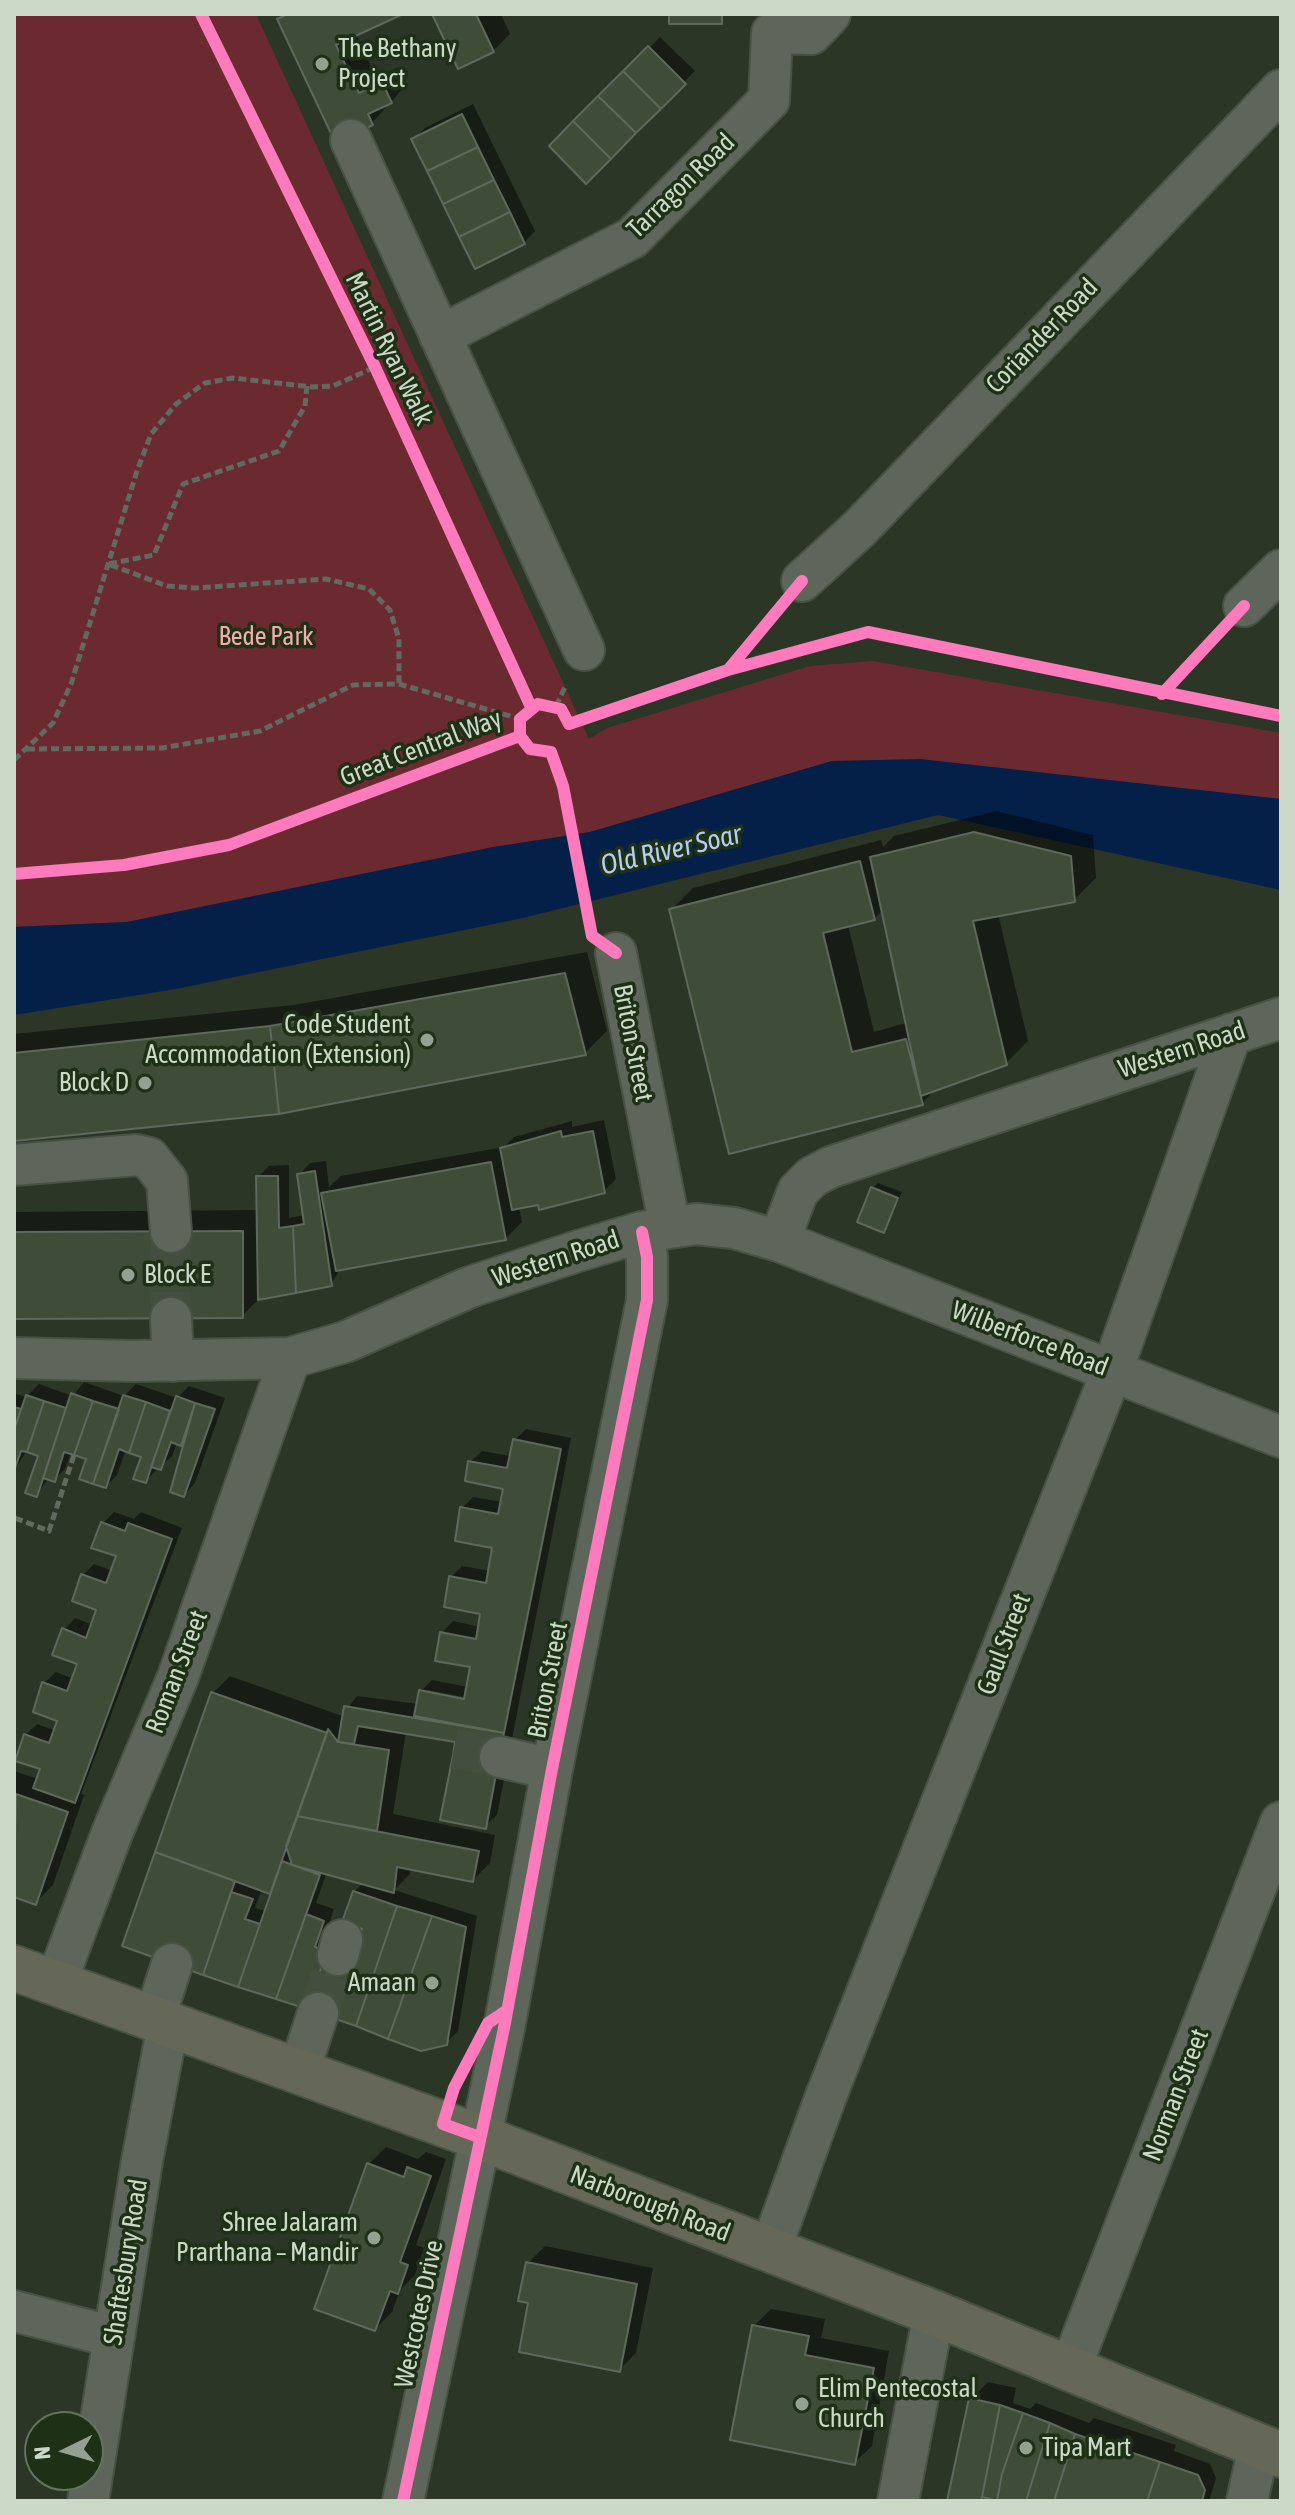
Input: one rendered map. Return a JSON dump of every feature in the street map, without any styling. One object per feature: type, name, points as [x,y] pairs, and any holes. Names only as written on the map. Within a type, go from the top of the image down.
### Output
[{"type":"main road","name":"Narborough Road","points":[[14,1968],[479,2137],[1071,2367],[1270,2451]]},
{"type":"street","name":"Tarragon Road","points":[[440,336],[632,238],[769,100],[771,24],[811,34],[830,14]]},
{"type":"street","name":"Coriander Road","points":[[802,581],[860,528],[1276,106]]},
{"type":"street","points":[[351,140],[584,650]]},
{"type":"street","points":[[1244,606],[1281,570]]},
{"type":"street","name":"Briton Street","points":[[479,2137],[647,1300],[647,1257],[656,1229],[616,953]]},
{"type":"street","name":"Western Road","points":[[14,1358],[173,1361],[290,1358],[345,1342],[470,1287],[656,1229],[696,1224],[734,1228],[779,1241],[798,1191],[812,1177],[831,1167],[1281,1018]]},
{"type":"street","name":"Gaul Street","points":[[770,2251],[826,2096],[1112,1371],[1231,1034]]},
{"type":"street","points":[[14,1165],[136,1155],[149,1158],[167,1181],[171,1232]]},
{"type":"street","name":"Wilberforce Road","points":[[779,1241],[1281,1437]]},
{"type":"street","points":[[171,1318],[173,1361]]},
{"type":"street","name":"Roman Street","points":[[56,1983],[112,1833],[178,1677],[290,1358]]},
{"type":"street","points":[[500,1757],[552,1769]]},
{"type":"street","name":"Norman Street","points":[[1071,2367],[1281,1822]]},
{"type":"street","name":"Shaftesbury Road","points":[[88,2501],[172,1964]]},
{"type":"street","points":[[299,2071],[318,2013]]},
{"type":"street","name":"Westcotes Drive","points":[[403,2501],[479,2137]]},
{"type":"street","points":[[14,2311],[114,2337]]},
{"type":"street","points":[[898,2501],[934,2313]]},
{"type":"street","points":[[1247,2501],[1270,2451]]},
{"type":"path","points":[[14,760],[53,723],[71,684],[151,434],[176,404],[205,383],[233,378],[333,386],[440,336]]},
{"type":"path","points":[[108,564],[154,555],[183,484],[279,451],[305,406],[307,386]]},
{"type":"path","points":[[108,564],[167,586],[195,588],[326,579],[369,589],[390,610],[399,639],[399,684]]},
{"type":"path","points":[[26,749],[67,751],[186,745],[260,731],[353,685],[399,684],[520,719]]},
{"type":"path","points":[[15,1518],[49,1531],[74,1455]]},
{"type":"green space","name":"Bede Park","points":[[14,14],[256,14],[589,739],[607,728],[810,666],[873,661],[1281,733],[1281,799],[832,761],[590,832],[127,922],[14,927]]},
{"type":"water","name":"Old River Soar","points":[[920,759],[1281,799],[1281,890],[938,815],[523,918],[176,989],[14,1015],[14,927],[127,922],[493,847],[590,832],[832,761]]},
{"type":"building","name":"The Bethany Project","points":[[288,14],[403,14],[336,45],[359,93],[382,82],[392,103],[368,114],[373,125],[335,142],[277,19]]},
{"type":"building","name":"The Bethany Project","points":[[432,14],[476,14],[494,52],[458,69]]},
{"type":"building","points":[[669,14],[722,14],[722,24],[669,24]]},
{"type":"building","points":[[648,46],[686,84],[661,109],[623,71]]},
{"type":"building","points":[[623,71],[661,109],[636,133],[598,96]]},
{"type":"building","points":[[598,96],[636,133],[611,159],[573,121]]},
{"type":"building","points":[[462,114],[478,147],[427,171],[411,139]]},
{"type":"building","points":[[573,121],[611,159],[586,184],[549,146]]},
{"type":"building","points":[[478,147],[494,180],[443,204],[427,171]]},
{"type":"building","points":[[494,180],[510,212],[459,237],[443,204]]},
{"type":"building","points":[[510,212],[525,244],[475,269],[459,237]]},
{"type":"building","points":[[974,832],[1071,856],[1075,902],[973,921],[1007,1065],[921,1096],[870,857]]},
{"type":"building","points":[[860,861],[875,920],[823,933],[852,1052],[906,1039],[923,1105],[729,1154],[669,909]]},
{"type":"building","name":"Code Student Accommodation (Extension)","points":[[565,973],[586,1055],[279,1114],[270,1026]]},
{"type":"building","name":"Block D","points":[[270,1026],[279,1114],[14,1141],[14,1053]]},
{"type":"building","points":[[561,1131],[562,1137],[593,1131],[605,1193],[539,1210],[538,1205],[512,1210],[500,1148]]},
{"type":"building","points":[[491,1162],[506,1240],[336,1271],[321,1193]]},
{"type":"building","points":[[315,1171],[332,1286],[296,1293],[293,1226],[304,1224],[297,1174]]},
{"type":"building","points":[[256,1176],[278,1176],[279,1228],[293,1226],[296,1293],[258,1300]]},
{"type":"building","points":[[871,1187],[898,1198],[884,1233],[857,1222]]},
{"type":"building","name":"Block E","points":[[243,1231],[243,1318],[14,1319],[14,1232]]},
{"type":"building","points":[[71,1393],[93,1401],[74,1455],[64,1452],[55,1482],[43,1478]]},
{"type":"building","points":[[26,1395],[44,1401],[27,1452],[21,1451],[14,1471],[14,1430]]},
{"type":"building","points":[[123,1395],[146,1402],[129,1453],[119,1449],[106,1488],[93,1484]]},
{"type":"building","points":[[176,1396],[195,1403],[181,1446],[171,1442],[161,1470],[151,1467]]},
{"type":"building","points":[[44,1401],[66,1408],[37,1497],[25,1493],[38,1456],[27,1452]]},
{"type":"building","points":[[93,1401],[119,1409],[93,1484],[79,1479],[86,1459],[74,1455]]},
{"type":"building","points":[[146,1402],[170,1411],[146,1483],[133,1479],[141,1457],[129,1453]]},
{"type":"building","points":[[195,1403],[215,1409],[184,1497],[170,1492]]},
{"type":"building","points":[[14,1407],[21,1409],[14,1430]]},
{"type":"building","points":[[513,1439],[561,1449],[504,1733],[414,1716],[419,1690],[464,1699],[470,1667],[435,1661],[440,1632],[476,1639],[480,1614],[444,1607],[449,1576],[486,1583],[492,1548],[455,1541],[460,1507],[498,1514],[503,1489],[465,1481],[468,1461],[507,1468]]},
{"type":"building","points":[[101,1522],[125,1531],[128,1523],[172,1539],[75,1803],[33,1788],[40,1769],[15,1761],[24,1734],[49,1743],[57,1721],[33,1712],[42,1682],[67,1691],[77,1664],[52,1655],[62,1628],[86,1638],[96,1610],[72,1601],[81,1574],[106,1583],[116,1556],[91,1548]]},
{"type":"building","points":[[211,1692],[327,1733],[270,1894],[155,1852]]},
{"type":"building","points":[[344,1706],[504,1733],[498,1763],[453,1755],[455,1742],[358,1726],[354,1744],[338,1742]]},
{"type":"building","points":[[328,1729],[338,1742],[389,1750],[377,1831],[297,1816]]},
{"type":"building","points":[[453,1755],[498,1763],[486,1829],[440,1820]]},
{"type":"building","points":[[16,1794],[68,1812],[36,1905],[14,1897]]},
{"type":"building","points":[[297,1816],[479,1851],[473,1882],[397,1867],[394,1893],[292,1865],[286,1846]]},
{"type":"building","points":[[155,1852],[235,1881],[203,1975],[122,1946]]},
{"type":"building","points":[[282,1861],[320,1875],[276,1999],[238,1987]]},
{"type":"building","points":[[353,1891],[397,1906],[356,2026],[307,2009],[327,1951],[352,1960],[362,1929],[342,1922]]},
{"type":"building","points":[[231,1892],[253,1899],[245,1919],[260,1924],[238,1987],[203,1975]]},
{"type":"building","points":[[397,1906],[432,1916],[388,2039],[356,2026]]},
{"type":"building","points":[[306,1914],[324,1921],[315,1947],[327,1951],[307,2009],[276,1999]]},
{"type":"building","name":"Amaan","points":[[432,1916],[466,1927],[447,2045],[421,2051],[388,2039]]},
{"type":"building","name":"Shree Jalaram Prarthana – Mandir","points":[[367,2163],[404,2177],[407,2167],[431,2176],[400,2262],[408,2265],[398,2294],[390,2291],[375,2331],[314,2309]]},
{"type":"building","points":[[526,2262],[637,2284],[620,2372],[519,2352],[528,2303],[518,2301]]},
{"type":"building","name":"Elim Pentecostal Church","points":[[752,2325],[809,2336],[805,2355],[874,2368],[855,2465],[730,2440]]},
{"type":"building","points":[[969,2398],[1000,2405],[982,2497],[981,2501],[947,2501]]},
{"type":"building","points":[[1000,2405],[1023,2413],[1002,2474],[997,2501],[982,2497]]},
{"type":"building","name":"Tipa Mart","points":[[1023,2413],[1050,2423],[1026,2501],[997,2501],[1002,2474]]},
{"type":"building","points":[[1050,2423],[1075,2434],[1054,2501],[1026,2501]]},
{"type":"building","points":[[1075,2434],[1160,2462],[1147,2501],[1054,2501]]},
{"type":"building","points":[[1160,2462],[1198,2475],[1205,2490],[1202,2501],[1147,2501]]},
{"type":"tunnel","points":[[171,1232],[171,1318]]},
{"type":"tunnel","points":[[454,1749],[500,1757]]},
{"type":"tunnel","points":[[318,2013],[338,1955]]},
{"type":"cycle path","name":"Martin Ryan Walk","points":[[201,14],[375,367],[531,707]]},
{"type":"cycle path","points":[[728,670],[802,581]]},
{"type":"cycle path","points":[[1162,694],[1244,606]]},
{"type":"cycle path","name":"Great Central Way","points":[[14,874],[124,865],[229,845],[520,736],[520,719],[538,704],[561,709],[569,724],[728,670],[868,632],[1281,716]]},
{"type":"cycle path","name":"Great Central Way","points":[[520,736],[530,749],[551,752],[563,786],[592,936],[616,953]]},
{"type":"cycle path","points":[[403,2501],[504,2028],[552,1769],[647,1300],[647,1257],[642,1232]]},
{"type":"cycle path","points":[[479,2137],[443,2124],[454,2088],[488,2023],[506,2011]]},
{"type":"place","name":"The Bethany Project","points":[[322,64]]},
{"type":"place","name":"Code Student Accommodation (Extension)","points":[[427,1040]]},
{"type":"place","name":"Block D","points":[[145,1083]]},
{"type":"place","name":"Block E","points":[[128,1275]]},
{"type":"place","name":"Amaan","points":[[432,1983]]},
{"type":"place","name":"Shree Jalaram Prarthana – Mandir","points":[[374,2238]]},
{"type":"place","name":"Elim Pentecostal Church","points":[[802,2404]]},
{"type":"place","name":"Tipa Mart","points":[[1026,2448]]}]
